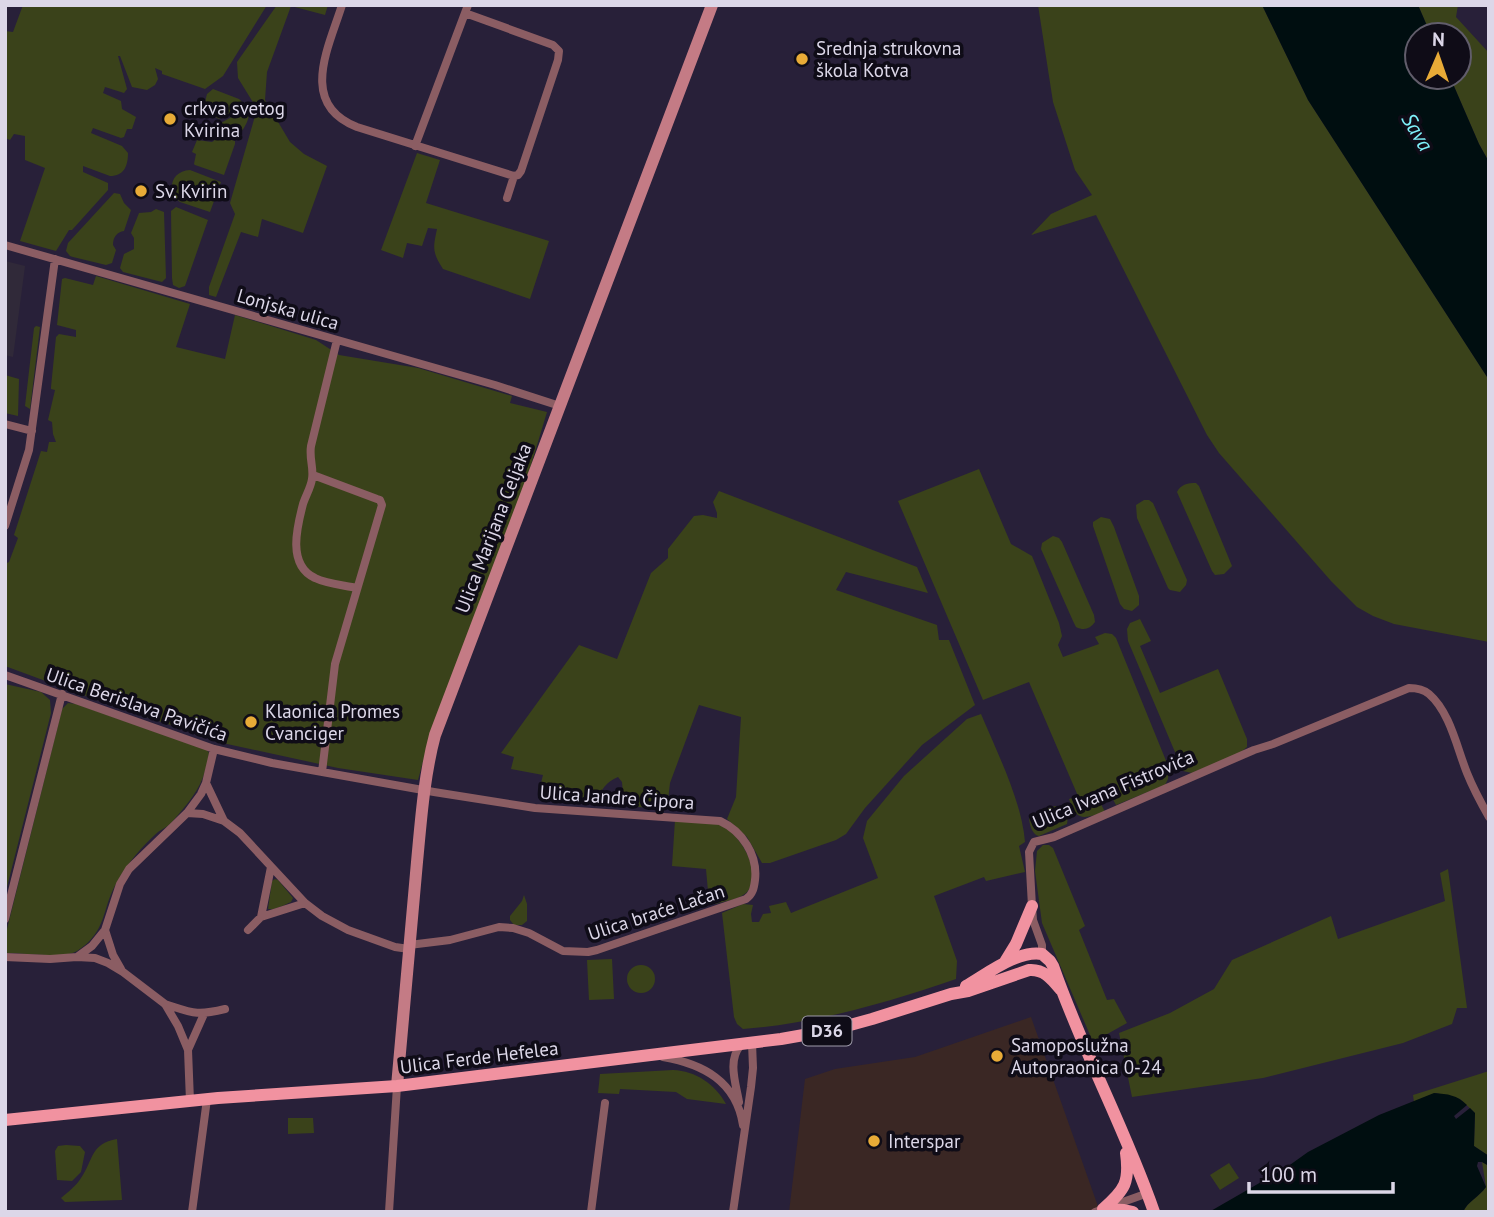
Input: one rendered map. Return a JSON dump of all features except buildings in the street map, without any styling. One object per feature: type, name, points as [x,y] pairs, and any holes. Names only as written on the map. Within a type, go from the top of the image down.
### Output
[{"type":"main road","name":"Ulica Marijana Celjaka","points":[[397,1086],[424,790],[435,735],[712,5]]},
{"type":"main road","points":[[1002,965],[1014,949],[1031,906]]},
{"type":"main road","name":"Ulica Ferde Hefelea","points":[[951,994],[1017,957],[1029,953],[1042,954]]},
{"type":"main road","points":[[1029,970],[1042,954]]},
{"type":"main road","name":"Ulica Ivana Fistrovića","points":[[1042,954],[1053,966],[1154,1212]]},
{"type":"main road","points":[[1029,970],[1045,973],[1061,990]]},
{"type":"main road","name":"Ulica Ferde Hefelea","points":[[5,1121],[207,1099],[397,1086],[786,1039],[832,1030],[968,991],[1029,970]]},
{"type":"main road","points":[[1099,1210],[1119,1195],[1127,1180],[1128,1164],[1123,1135]]},
{"type":"main road","points":[[1099,1210],[1133,1212]]},
{"type":"street","points":[[342,5],[321,74],[328,104],[337,116],[350,124],[415,146],[514,176],[521,171],[559,51],[553,45],[466,9],[415,146]]},
{"type":"street","points":[[507,198],[514,176]]},
{"type":"street","name":"Lonjska ulica","points":[[5,245],[560,406]]},
{"type":"street","points":[[5,526],[29,450],[55,259]]},
{"type":"street","points":[[337,340],[310,454],[313,475],[298,528],[296,546],[300,563],[308,574],[357,588]]},
{"type":"street","points":[[5,424],[32,431]]},
{"type":"street","points":[[313,475],[382,502],[335,664],[322,772]]},
{"type":"street","name":"Ulica Berislava Pavičića","points":[[5,675],[214,749],[272,763],[424,790]]},
{"type":"street","name":"Ulica Ivana Fistrovića","points":[[1042,954],[1031,906],[1029,852],[1034,842],[1054,837],[1242,755],[1409,688],[1428,692],[1442,709],[1489,817]]},
{"type":"street","points":[[5,919],[62,694]]},
{"type":"street","points":[[77,957],[92,946],[104,930],[120,884],[129,869],[187,813],[201,794],[214,749]]},
{"type":"street","points":[[206,783],[224,821]]},
{"type":"street","name":"Ulica Jandre Čipora","points":[[424,790],[543,809],[720,821],[737,833],[752,855],[756,872],[751,896]]},
{"type":"street","points":[[187,813],[203,814],[224,821],[240,833],[305,903],[321,916],[348,930],[396,947],[409,947]]},
{"type":"street","points":[[261,917],[271,867]]},
{"type":"street","name":"Ulica braće Lačan","points":[[409,947],[499,927],[529,933],[563,951],[588,952],[751,896]]},
{"type":"street","points":[[248,930],[261,917],[305,903]]},
{"type":"street","points":[[104,930],[122,972]]},
{"type":"street","points":[[5,957],[50,959],[89,956],[122,972],[165,1004],[195,1014],[225,1009]]},
{"type":"street","points":[[165,1004],[188,1050],[190,1101]]},
{"type":"street","points":[[188,1050],[204,1014]]},
{"type":"street","points":[[733,1212],[753,1069],[747,1044],[735,1052],[733,1062],[744,1131]]},
{"type":"street","points":[[656,1056],[683,1061],[704,1069],[728,1090],[740,1110]]},
{"type":"street","points":[[389,1212],[397,1086]]},
{"type":"street","points":[[192,1212],[207,1099]]},
{"type":"street","points":[[591,1212],[606,1103]]},
{"type":"street","points":[[1099,1210],[1148,1193]]},
{"type":"shaded area","points":[[5,261],[25,266],[13,357],[5,355]]},
{"type":"shaded area","points":[[1031,1017],[1100,1212],[789,1212],[805,1079],[835,1069],[915,1057]]},
{"type":"green space","points":[[23,5],[267,5],[223,76],[205,89],[162,74],[162,71],[155,68],[158,79],[155,85],[147,90],[132,87],[118,56],[127,89],[124,93],[105,87],[103,93],[121,101],[122,109],[136,117],[132,129],[127,129],[121,138],[93,128],[91,133],[122,146],[128,153],[126,166],[119,174],[110,176],[83,166],[83,172],[108,183],[108,190],[72,230],[69,230],[56,251],[20,241],[45,168],[25,160],[25,136],[14,134],[10,140],[5,138],[5,31],[13,32]]},
{"type":"green space","points":[[277,5],[328,5],[325,15],[291,6],[267,72],[265,100],[290,142],[304,154],[327,166],[303,233],[262,219],[258,237],[241,232],[216,297],[209,295],[209,287],[235,214],[230,203],[255,116],[254,104],[238,78],[237,62]]},
{"type":"green space","points":[[1038,5],[1262,5],[1308,100],[1489,380],[1489,642],[1394,624],[1357,607],[1219,453],[1207,435],[1096,215],[1031,235],[1051,214],[1092,195],[1075,170],[1053,102]]},
{"type":"green space","points":[[1418,5],[1458,5],[1456,17],[1460,21],[1425,21]]},
{"type":"green space","points":[[1473,36],[1489,53],[1489,162],[1456,91],[1473,91]]},
{"type":"green space","points":[[213,89],[239,99],[243,106],[219,119],[208,113],[204,106],[207,94]]},
{"type":"green space","points":[[247,108],[248,118],[239,135],[221,130],[221,123]]},
{"type":"green space","points":[[220,136],[235,141],[224,175],[195,165],[196,154],[192,152],[197,140],[212,142]]},
{"type":"green space","points":[[417,153],[440,160],[426,203],[549,241],[530,299],[443,269],[434,250],[437,229],[428,228],[422,246],[407,243],[403,258],[381,250]]},
{"type":"green space","points":[[190,170],[221,182],[210,212],[180,202],[173,196],[174,178]]},
{"type":"green space","points":[[114,193],[120,194],[131,210],[124,231],[117,234],[114,240],[116,250],[112,263],[106,265],[70,256],[66,251],[68,243]]},
{"type":"green space","points":[[176,207],[208,220],[185,286],[179,288],[173,285],[172,278],[171,211]]},
{"type":"green space","points":[[156,209],[164,212],[166,278],[162,282],[123,272],[120,268],[124,254],[134,249],[131,233],[139,213]]},
{"type":"green space","points":[[96,276],[190,304],[176,347],[225,359],[235,315],[316,340],[339,355],[418,368],[512,396],[510,403],[547,412],[528,475],[425,754],[418,780],[338,768],[227,744],[5,666],[5,564],[9,562],[18,538],[14,535],[41,451],[47,452],[49,442],[56,442],[52,422],[48,420],[55,390],[51,387],[56,337],[59,334],[76,337],[76,330],[57,325],[62,279],[93,285]]},
{"type":"green space","points":[[36,326],[40,327],[30,409],[25,406]]},
{"type":"green space","points":[[5,375],[19,379],[18,416],[5,413]]},
{"type":"green space","points":[[979,469],[1011,544],[1032,556],[1059,623],[1062,636],[1058,645],[1063,657],[1099,644],[1095,637],[1105,633],[1116,638],[1169,768],[1165,785],[1116,805],[1108,790],[1097,796],[1105,812],[1082,817],[1072,807],[1069,799],[1078,796],[1029,682],[983,700],[898,501]]},
{"type":"green space","points":[[1196,483],[1232,566],[1224,574],[1215,575],[1212,571],[1177,492],[1185,485]]},
{"type":"green space","points":[[719,491],[917,567],[928,593],[846,572],[836,590],[937,625],[939,640],[949,640],[975,705],[922,745],[865,808],[846,834],[770,863],[762,863],[747,837],[727,819],[736,797],[741,717],[699,705],[670,783],[667,809],[624,806],[622,782],[618,777],[605,786],[598,801],[538,795],[543,775],[511,769],[514,757],[501,753],[579,645],[617,659],[651,573],[668,558],[668,549],[694,516],[717,518],[713,502]]},
{"type":"green space","points":[[1144,500],[1153,503],[1187,580],[1180,592],[1168,588],[1137,518],[1136,505]]},
{"type":"green space","points":[[1101,517],[1110,519],[1114,527],[1139,596],[1139,605],[1132,611],[1124,609],[1120,604],[1093,526],[1093,522]]},
{"type":"green space","points":[[1053,536],[1062,542],[1094,615],[1095,622],[1087,629],[1076,627],[1041,549],[1042,543]]},
{"type":"green space","points":[[1140,619],[1151,641],[1140,646],[1160,693],[1218,669],[1247,739],[1247,747],[1240,753],[1192,773],[1183,771],[1128,641],[1127,629],[1130,623]]},
{"type":"green space","points":[[5,684],[41,692],[50,700],[51,713],[5,895]]},
{"type":"green space","points":[[68,703],[207,750],[207,763],[199,787],[190,800],[171,823],[146,843],[125,869],[112,892],[99,927],[87,943],[77,951],[63,955],[8,953],[5,952],[5,937],[62,709]]},
{"type":"green space","points":[[981,714],[1019,810],[1025,842],[1019,846],[1025,872],[986,881],[984,877],[934,896],[957,961],[956,979],[851,1011],[743,1029],[734,1017],[722,913],[743,904],[753,905],[752,922],[759,922],[763,914],[771,913],[769,906],[786,902],[791,913],[878,878],[863,838],[867,821],[904,776],[967,719]]},
{"type":"green space","points":[[1055,806],[1065,812],[1067,824],[1039,836],[1034,834],[1029,816]]},
{"type":"green space","points":[[675,820],[713,823],[724,827],[738,839],[752,867],[751,885],[746,893],[715,904],[708,891],[706,869],[672,866]]},
{"type":"green space","points":[[1043,845],[1053,848],[1085,926],[1079,930],[1107,1000],[1114,999],[1127,1023],[1093,1042],[1042,923],[1035,871],[1037,851]]},
{"type":"green space","points":[[1448,869],[1467,1008],[1457,1008],[1452,1024],[1403,1043],[1263,1078],[1132,1097],[1119,1033],[1170,1013],[1214,989],[1232,960],[1331,916],[1338,939],[1445,901],[1440,873]]},
{"type":"green space","points":[[275,879],[293,898],[283,906],[268,909],[272,881]]},
{"type":"green space","points":[[524,895],[527,921],[522,925],[514,925],[510,916]]},
{"type":"green space","points":[[612,959],[614,999],[589,1000],[587,960]]},
{"type":"green space","points":[[641,965],[651,969],[655,979],[651,989],[641,993],[631,989],[627,979],[631,969]]},
{"type":"green space","points":[[673,1070],[704,1080],[726,1104],[687,1099],[676,1092],[620,1089],[619,1094],[598,1093],[600,1074]]},
{"type":"green space","points":[[1489,1071],[1489,1156],[1474,1146],[1475,1113],[1460,1099],[1436,1093],[1414,1102],[1413,1095]]},
{"type":"green space","points":[[288,1118],[313,1118],[314,1133],[288,1134]]},
{"type":"green space","points":[[117,1139],[122,1200],[65,1202],[61,1198],[79,1181],[97,1149],[108,1141]]},
{"type":"green space","points":[[58,1146],[80,1146],[85,1152],[81,1172],[72,1181],[57,1180],[55,1151]]},
{"type":"green space","points":[[1482,1162],[1489,1166],[1489,1212],[1463,1212],[1486,1187]]},
{"type":"green space","points":[[1229,1163],[1239,1178],[1220,1190],[1210,1175]]},
{"type":"water","name":"Sava","points":[[1262,5],[1418,5],[1425,21],[1403,21],[1403,91],[1456,91],[1489,162],[1489,380],[1308,100]]},
{"type":"water","points":[[1434,1093],[1452,1096],[1467,1105],[1454,1116],[1456,1119],[1470,1108],[1475,1113],[1474,1146],[1489,1156],[1489,1166],[1478,1162],[1477,1166],[1486,1187],[1463,1212],[1209,1212],[1308,1152],[1379,1115]]},
{"type":"place","name":"Srednja strukovna škola Kotva","points":[[802,59]]},
{"type":"place","name":"crkva svetog Kvirina","points":[[170,119]]},
{"type":"place","name":"Sv. Kvirin","points":[[141,191]]},
{"type":"place","name":"Klaonica Promes Cvanciger","points":[[251,722]]},
{"type":"place","name":"Samoposlužna Autopraonica 0-24","points":[[997,1056]]},
{"type":"place","name":"Interspar","points":[[874,1141]]}]
